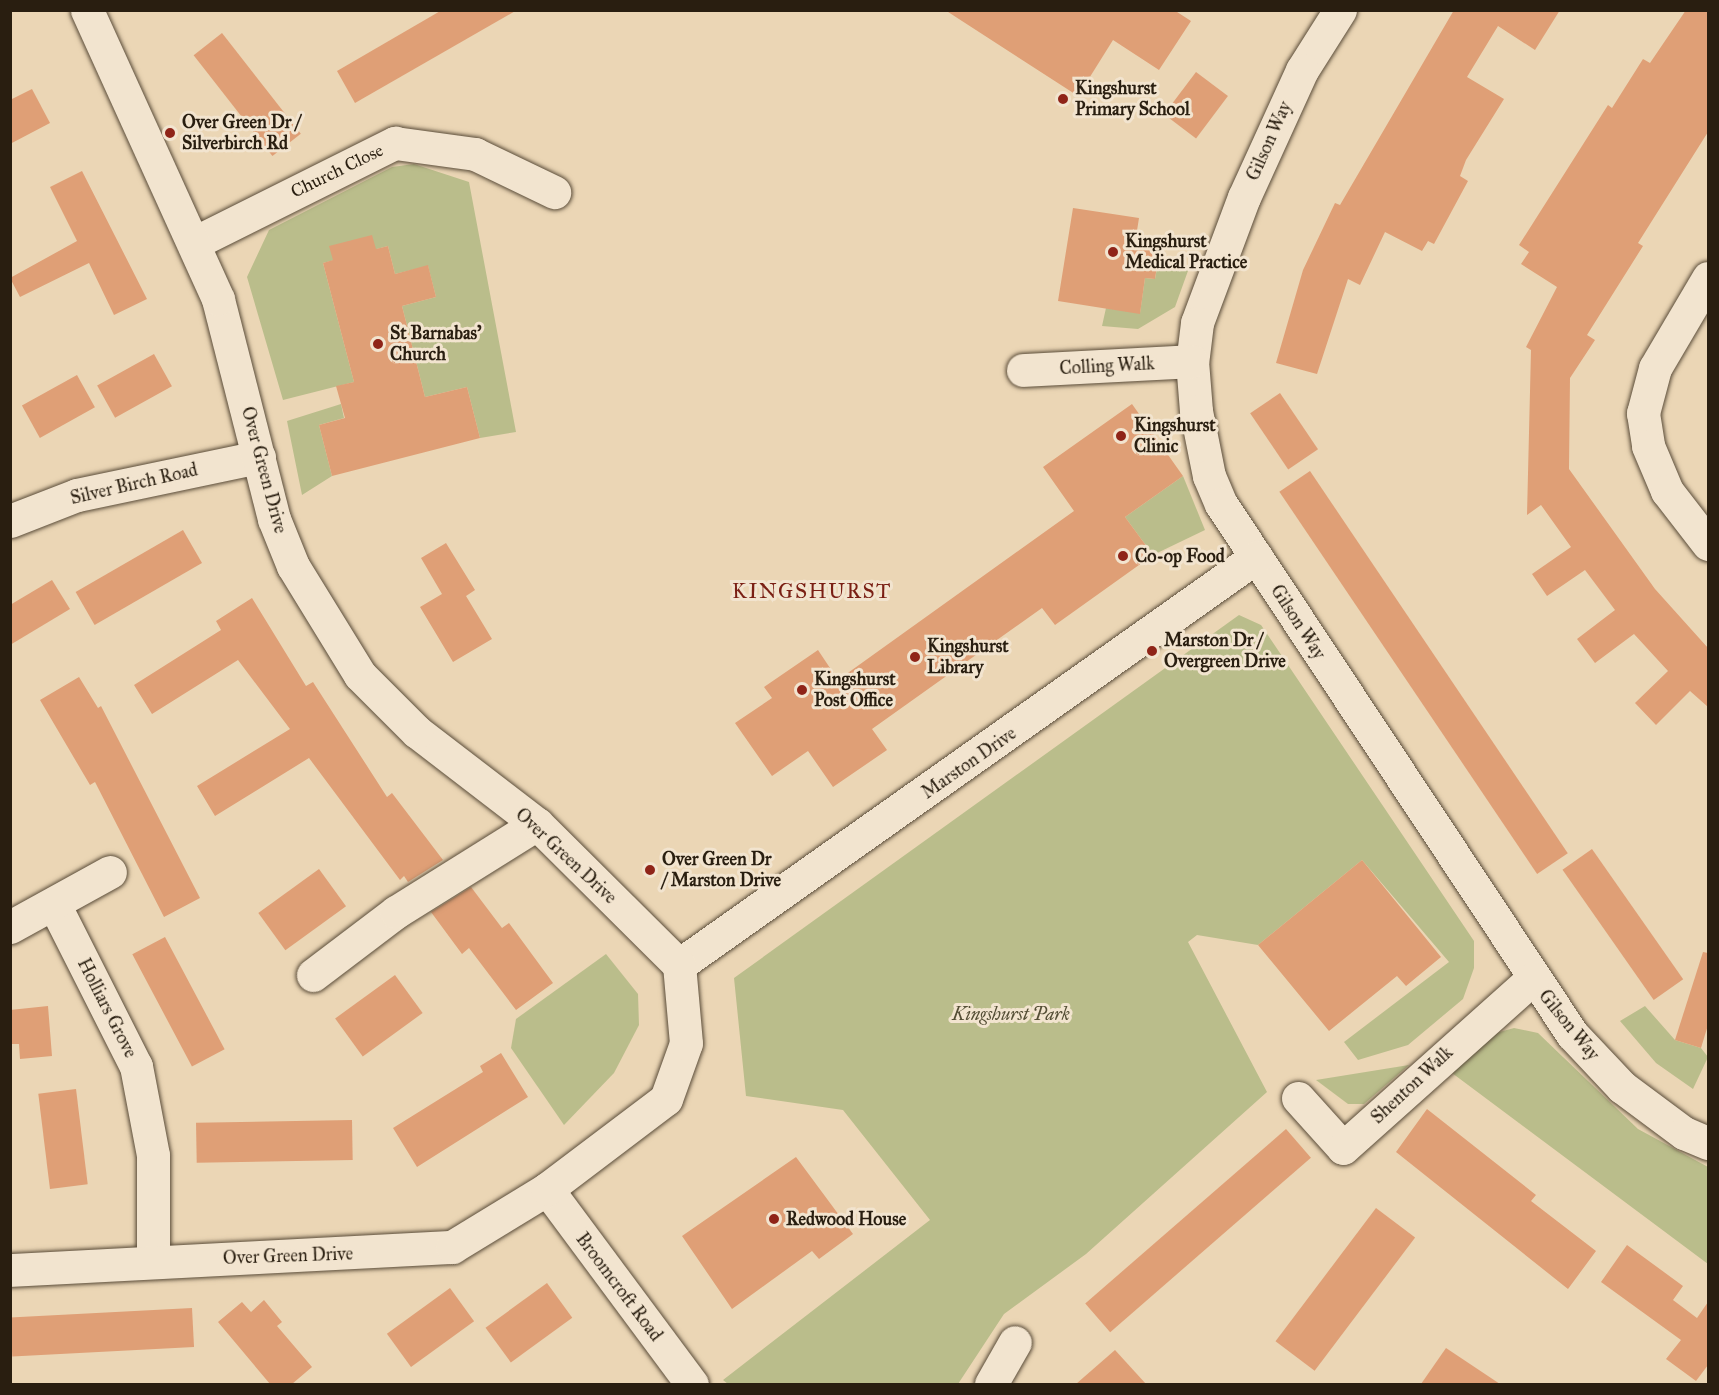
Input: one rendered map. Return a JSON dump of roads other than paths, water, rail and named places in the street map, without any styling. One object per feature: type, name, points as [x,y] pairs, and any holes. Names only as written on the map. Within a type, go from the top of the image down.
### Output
[{"type":"street","name":"Over Green Drive","points":[[10,1270],[452,1247],[547,1190],[666,1099],[686,1043],[679,965],[537,824],[417,732],[360,675],[293,566],[274,519],[235,350],[194,243],[87,10]]},
{"type":"street","name":"Gilson Way","points":[[1340,10],[1302,70],[1244,197],[1207,292],[1192,361],[1209,476],[1256,557],[1532,979],[1572,1034],[1622,1087],[1684,1133],[1708,1143]]},
{"type":"street","name":"Church Close","points":[[194,243],[395,143],[475,154],[554,192]]},
{"type":"street","points":[[1708,278],[1655,368],[1643,413],[1648,446],[1667,491],[1708,544]]},
{"type":"street","name":"Colling Walk","points":[[1023,370],[1192,361]]},
{"type":"street","name":"Silver Birch Road","points":[[10,520],[77,495],[259,457]]},
{"type":"street","name":"Marston Drive","points":[[679,965],[1256,557]]},
{"type":"street","points":[[313,975],[396,912],[537,824]]},
{"type":"street","points":[[10,927],[110,872]]},
{"type":"street","name":"Holliars Grove","points":[[54,904],[136,1066],[153,1155],[153,1261]]},
{"type":"street","name":"Shenton Walk","points":[[1298,1098],[1343,1148],[1532,979]]},
{"type":"street","name":"Broomcroft Road","points":[[547,1190],[692,1384]]},
{"type":"street","points":[[991,1384],[1015,1342]]},
{"type":"place","name":"Kingshurst Primary School","points":[[1063,99]]},
{"type":"place","name":"Over Green Dr / Silverbirch Rd","points":[[170,133]]},
{"type":"place","name":"Kingshurst Medical Practice","points":[[1113,252]]},
{"type":"place","name":"St Barnabas' Church","points":[[378,344]]},
{"type":"place","name":"Kingshurst Clinic","points":[[1121,436]]},
{"type":"place","name":"Co-op Food","points":[[1123,556]]},
{"type":"place","name":"Marston Dr / Overgreen Drive","points":[[1152,651]]},
{"type":"place","name":"Kingshurst Library","points":[[915,657]]},
{"type":"place","name":"Kingshurst Post Office","points":[[802,690]]},
{"type":"place","name":"Over Green Dr / Marston Drive","points":[[650,870]]},
{"type":"place","name":"Redwood House","points":[[774,1219]]},
{"type":"district","name":"KINGSHURST","points":[[812,591]]},
{"type":"park label","name":"Kingshurst Park","points":[[1011,1014]]}]
